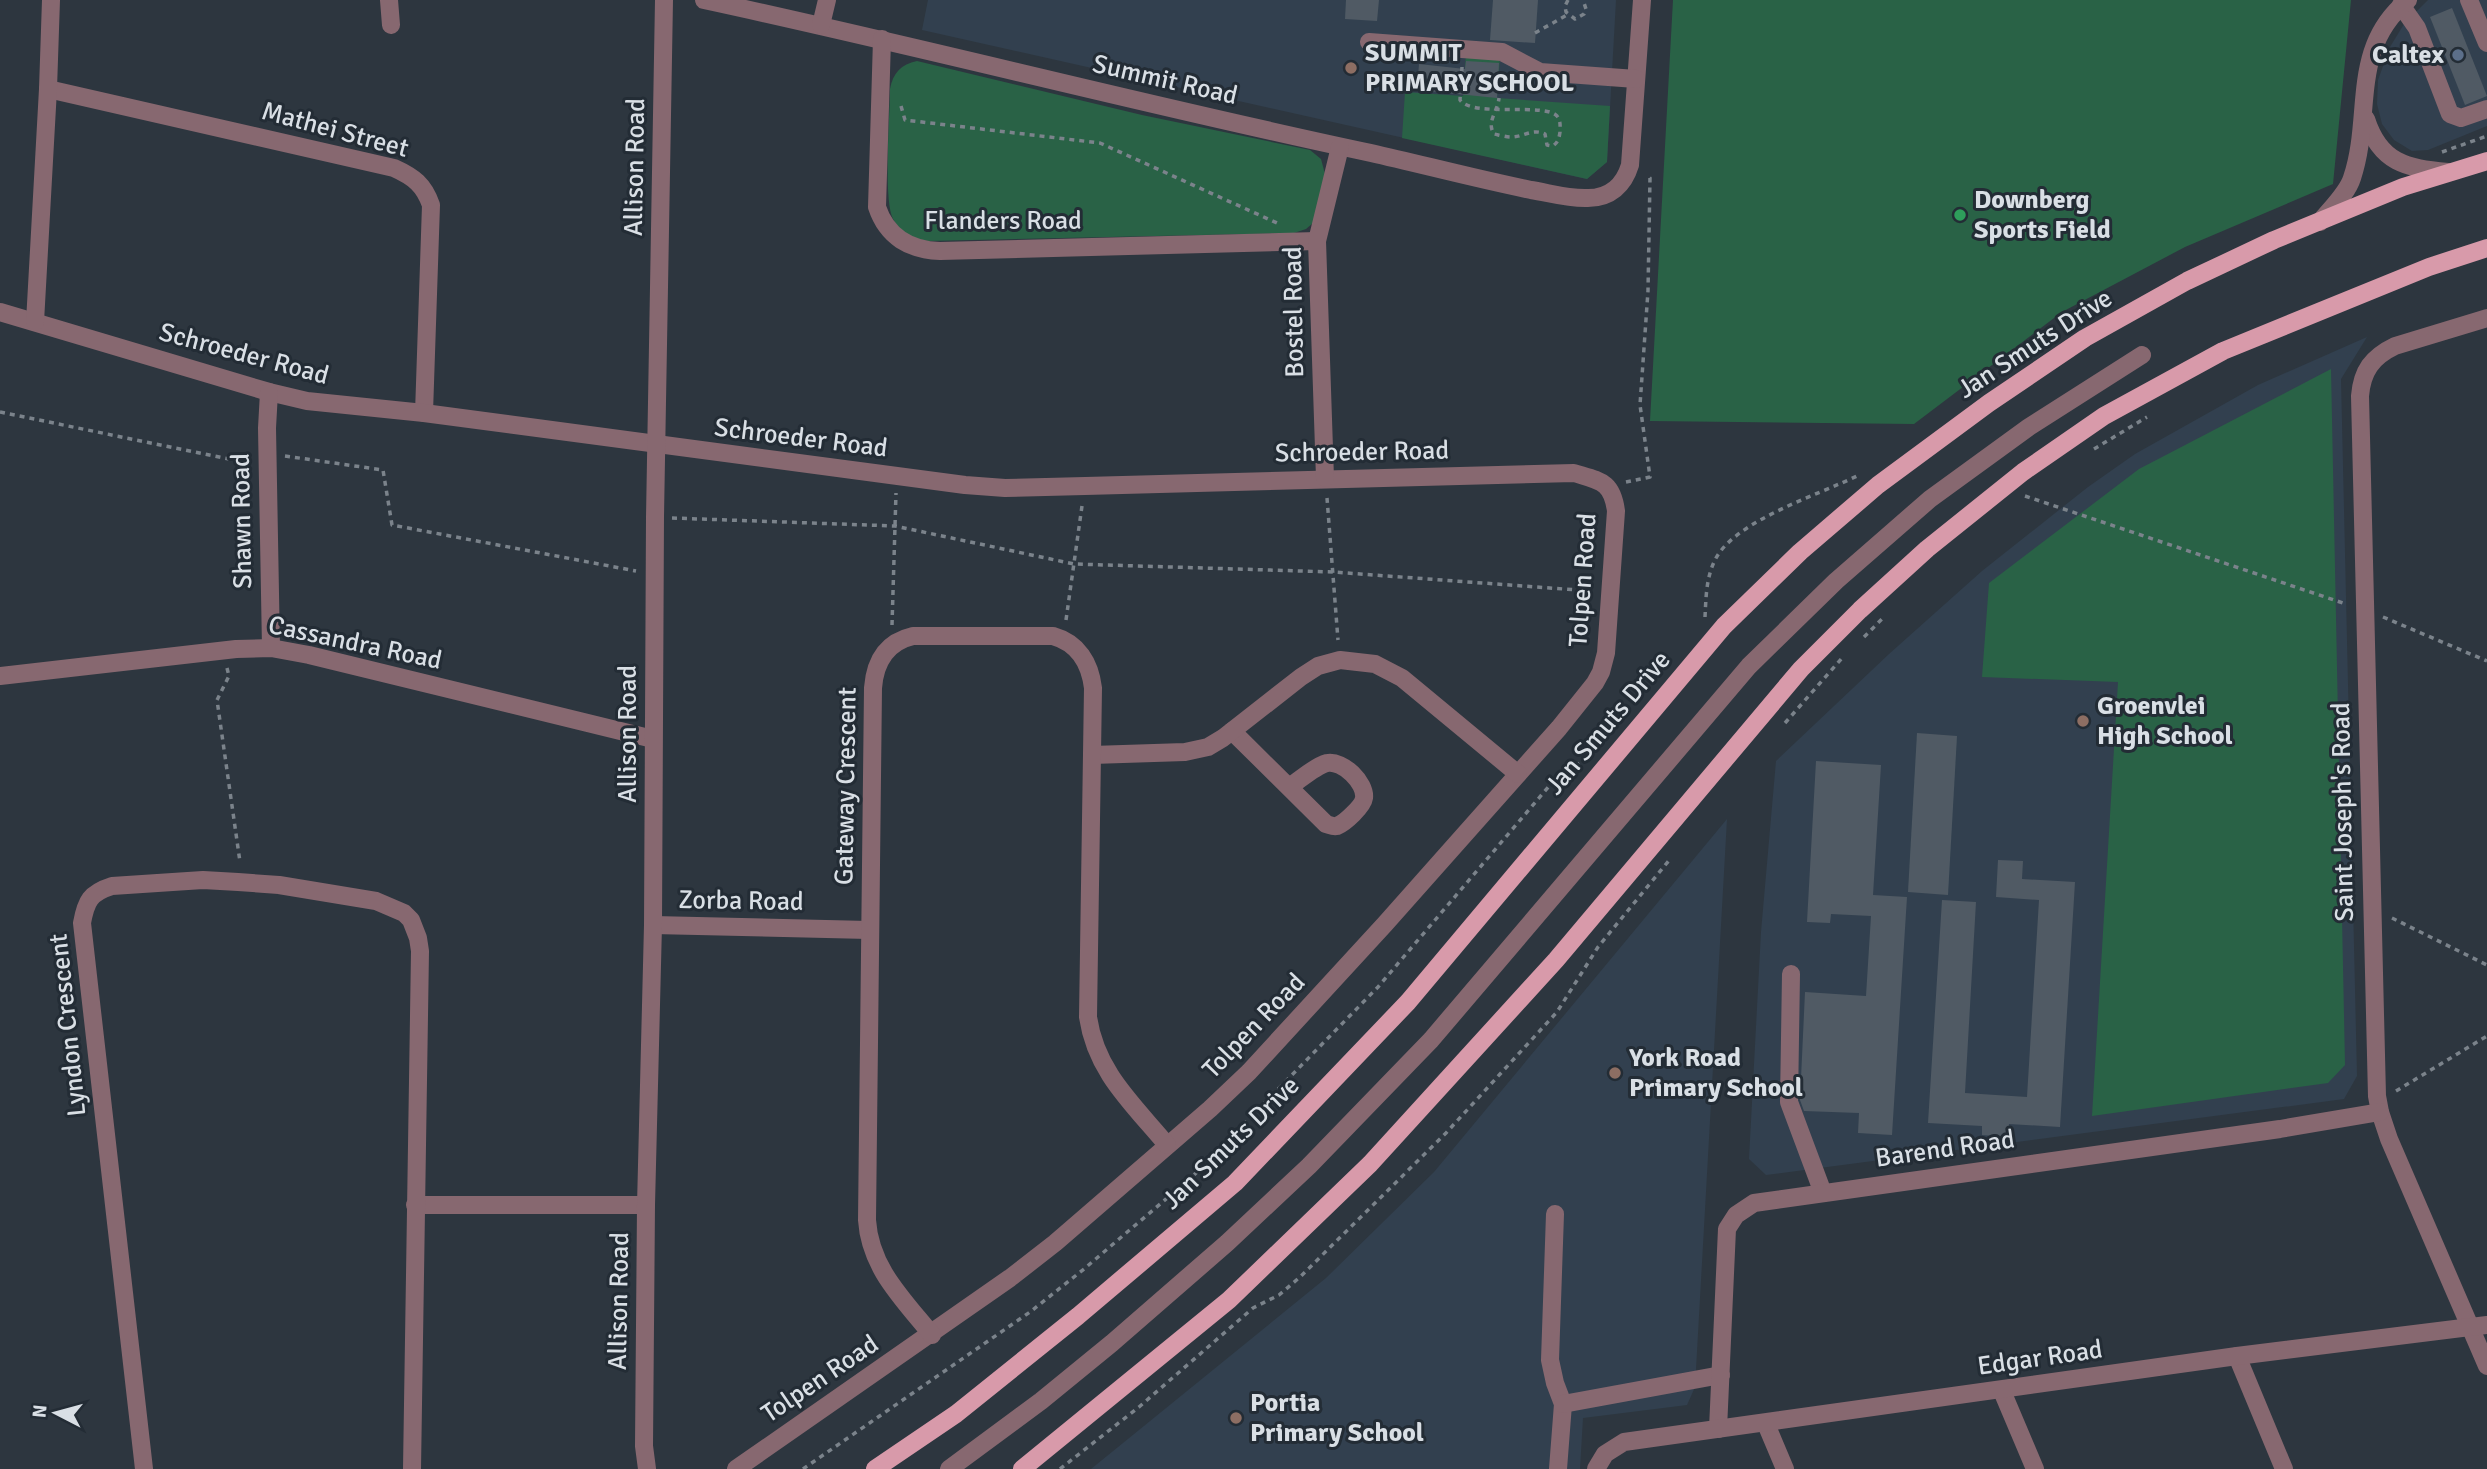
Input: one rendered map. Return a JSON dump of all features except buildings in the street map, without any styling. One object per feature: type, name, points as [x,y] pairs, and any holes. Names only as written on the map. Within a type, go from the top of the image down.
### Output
[{"type":"main road","name":"Jan Smuts Drive","points":[[875,1469],[966,1406],[1078,1316],[1235,1183],[1408,1002],[1724,626],[1800,552],[1878,485],[1989,403],[2085,338],[2187,281],[2274,240],[2403,187],[2487,161]]},
{"type":"main road","points":[[1022,1469],[1229,1300],[1370,1164],[1556,960],[1801,669],[1927,549],[2003,489],[2104,416],[2223,351],[2429,267],[2487,248]]},
{"type":"street","points":[[35,322],[51,0]]},
{"type":"street","points":[[389,0],[391,25]]},
{"type":"street","name":"Allison Road","points":[[647,1469],[644,1446],[646,1205],[653,925],[655,517],[664,0]]},
{"type":"street","name":"Summit Road","points":[[704,0],[1572,198],[1595,198],[1614,191],[1622,183],[1630,165]]},
{"type":"street","points":[[821,25],[827,0]]},
{"type":"street","points":[[1630,165],[1642,0]]},
{"type":"street","points":[[2469,0],[2487,43]]},
{"type":"street","points":[[2320,222],[2351,182],[2360,150],[2363,94],[2372,52],[2387,23],[2404,3],[2417,28],[2450,114],[2461,118],[2487,109]]},
{"type":"street","name":"Flanders Road","points":[[882,39],[877,207],[881,219],[890,231],[909,246],[940,251],[1317,241]]},
{"type":"street","points":[[1369,42],[1502,52],[1540,72],[1636,79]]},
{"type":"street","name":"Mathei Street","points":[[48,89],[394,168],[419,181],[431,205],[424,413]]},
{"type":"street","points":[[2364,112],[2371,135],[2395,162],[2413,169],[2448,172]]},
{"type":"street","name":"Bostel Road","points":[[1325,478],[1317,241],[1340,147]]},
{"type":"street","name":"Schroeder Road","points":[[0,312],[307,401],[424,413],[897,477],[1005,488],[1574,473],[1607,485]]},
{"type":"street","name":"Saint Joseph's Road","points":[[2487,318],[2383,352],[2367,368],[2361,382],[2360,396],[2376,1078],[2380,1112],[2389,1139],[2478,1326],[2487,1366]]},
{"type":"street","points":[[949,1469],[1041,1401],[1112,1343],[1227,1243],[1309,1166],[1431,1040],[1749,666],[1836,581],[1930,499],[2029,427],[2142,355]]},
{"type":"street","name":"Shawn Road","points":[[269,392],[271,648]]},
{"type":"street","name":"Tolpen Road","points":[[736,1469],[932,1335],[1055,1243],[1210,1109],[1249,1072],[1385,924],[1559,728],[1601,672],[1606,653],[1616,511],[1607,485]]},
{"type":"street","points":[[891,645],[913,636],[1036,635],[1064,639],[1076,648],[1090,670],[1093,688],[1088,1017],[1096,1052],[1110,1076],[1167,1145]]},
{"type":"street","name":"Gateway Crescent","points":[[891,645],[876,667],[873,688],[868,1236],[883,1275],[932,1335]]},
{"type":"street","name":"Cassandra Road","points":[[0,676],[236,649],[271,648],[653,739]]},
{"type":"street","points":[[1092,755],[1185,752],[1208,747],[1301,677],[1318,666],[1340,660],[1375,664],[1402,678],[1518,774]]},
{"type":"street","points":[[1232,731],[1289,788]]},
{"type":"street","name":"Lyndon Crescent","points":[[145,1469],[82,934],[84,910],[100,890],[113,886],[203,880],[279,885],[376,901],[404,913],[411,920],[418,938],[412,1469]]},
{"type":"street","name":"Zorba Road","points":[[653,925],[869,930]]},
{"type":"street","points":[[1791,974],[1788,1102],[1823,1193]]},
{"type":"street","name":"Barend Road","points":[[1718,1429],[1727,1229],[1731,1221],[1754,1203],[2280,1129],[2380,1112]]},
{"type":"street","points":[[415,1205],[646,1205]]},
{"type":"street","points":[[1555,1214],[1550,1360],[1563,1404],[1558,1469]]},
{"type":"street","name":"Edgar Road","points":[[1600,1462],[1624,1442],[2237,1356],[2478,1326]]},
{"type":"street","points":[[2237,1356],[2284,1469]]},
{"type":"street","points":[[1563,1404],[1721,1375]]},
{"type":"street","points":[[2002,1391],[2035,1469]]},
{"type":"street","points":[[1766,1424],[1785,1469]]},
{"type":"path","points":[[1568,0],[1564,6],[1568,15],[1575,19],[1584,14],[1586,5],[1583,0]]},
{"type":"path","points":[[1535,33],[1568,15]]},
{"type":"path","points":[[1463,48],[1460,100],[1468,107],[1498,109],[1552,112],[1560,123],[1556,144],[1549,146],[1542,132],[1526,132],[1514,137],[1494,134],[1491,129],[1492,116],[1498,109],[1499,98]]},
{"type":"path","points":[[898,97],[905,120],[1100,143],[1281,225]]},
{"type":"path","points":[[2435,154],[2487,136]]},
{"type":"path","points":[[1607,485],[1650,477],[1640,405],[1648,291],[1650,178],[1630,165]]},
{"type":"path","points":[[0,412],[268,460],[383,470],[392,525],[655,575]]},
{"type":"path","points":[[2088,452],[2154,412]]},
{"type":"path","points":[[891,645],[897,477]]},
{"type":"path","points":[[1325,478],[1340,660]]},
{"type":"path","points":[[1064,639],[1085,486]]},
{"type":"path","points":[[2003,489],[2365,611],[2487,661]]},
{"type":"path","points":[[2016,504],[2032,491]]},
{"type":"path","points":[[655,517],[895,526],[1074,564],[1333,572],[1610,593]]},
{"type":"path","points":[[1856,644],[1885,616]]},
{"type":"path","points":[[236,649],[223,657],[229,676],[217,700],[240,856],[238,882]]},
{"type":"path","points":[[1785,723],[1846,653]]},
{"type":"path","points":[[2372,908],[2487,965]]},
{"type":"path","points":[[2380,1112],[2393,1093],[2487,1036]]},
{"type":"shaded area","name":"SUMMIT PRIMARY SCHOOL","points":[[928,0],[1616,0],[1607,162],[1587,179],[922,30]]},
{"type":"shaded area","points":[[2428,0],[2487,0],[2487,126],[2428,150],[2412,151],[2394,140],[2382,124],[2377,104],[2378,80],[2390,47],[2404,24]]},
{"type":"shaded area","name":"Groenvlei High School","points":[[2367,337],[2341,379],[2357,1076],[2344,1099],[1766,1175],[1749,1159],[1761,932],[1776,761],[1982,571],[2088,487],[2135,454],[2258,385]]},
{"type":"shaded area","name":"York Road Primary School","points":[[1727,819],[1695,1387],[1687,1405],[1583,1418],[1580,1469],[1091,1469],[1326,1278],[1434,1172]]},
{"type":"green space","name":"Downberg Sports Field","points":[[1673,0],[2351,0],[2333,184],[2185,247],[2062,312],[1914,424],[1650,421]]},
{"type":"green space","points":[[1466,54],[1500,56],[1497,98],[1610,106],[1607,162],[1587,179],[1402,138],[1405,92],[1463,96]]},
{"type":"green space","points":[[917,61],[1142,115],[1310,150],[1321,159],[1325,174],[1313,223],[1294,233],[928,241],[912,237],[899,228],[890,209],[888,157],[891,83],[902,67]]},
{"type":"green space","points":[[2331,369],[2345,1065],[2328,1083],[2092,1116],[2118,682],[1982,677],[1989,583],[2139,469]]},
{"type":"place","name":"Caltex","points":[[2458,55]]},
{"type":"place","name":"SUMMIT PRIMARY SCHOOL","points":[[1351,68]]},
{"type":"place","name":"Downberg Sports Field","points":[[1960,215]]},
{"type":"place","name":"Groenvlei High School","points":[[2083,721]]},
{"type":"place","name":"York Road Primary School","points":[[1615,1073]]},
{"type":"place","name":"Portia Primary School","points":[[1236,1418]]}]
